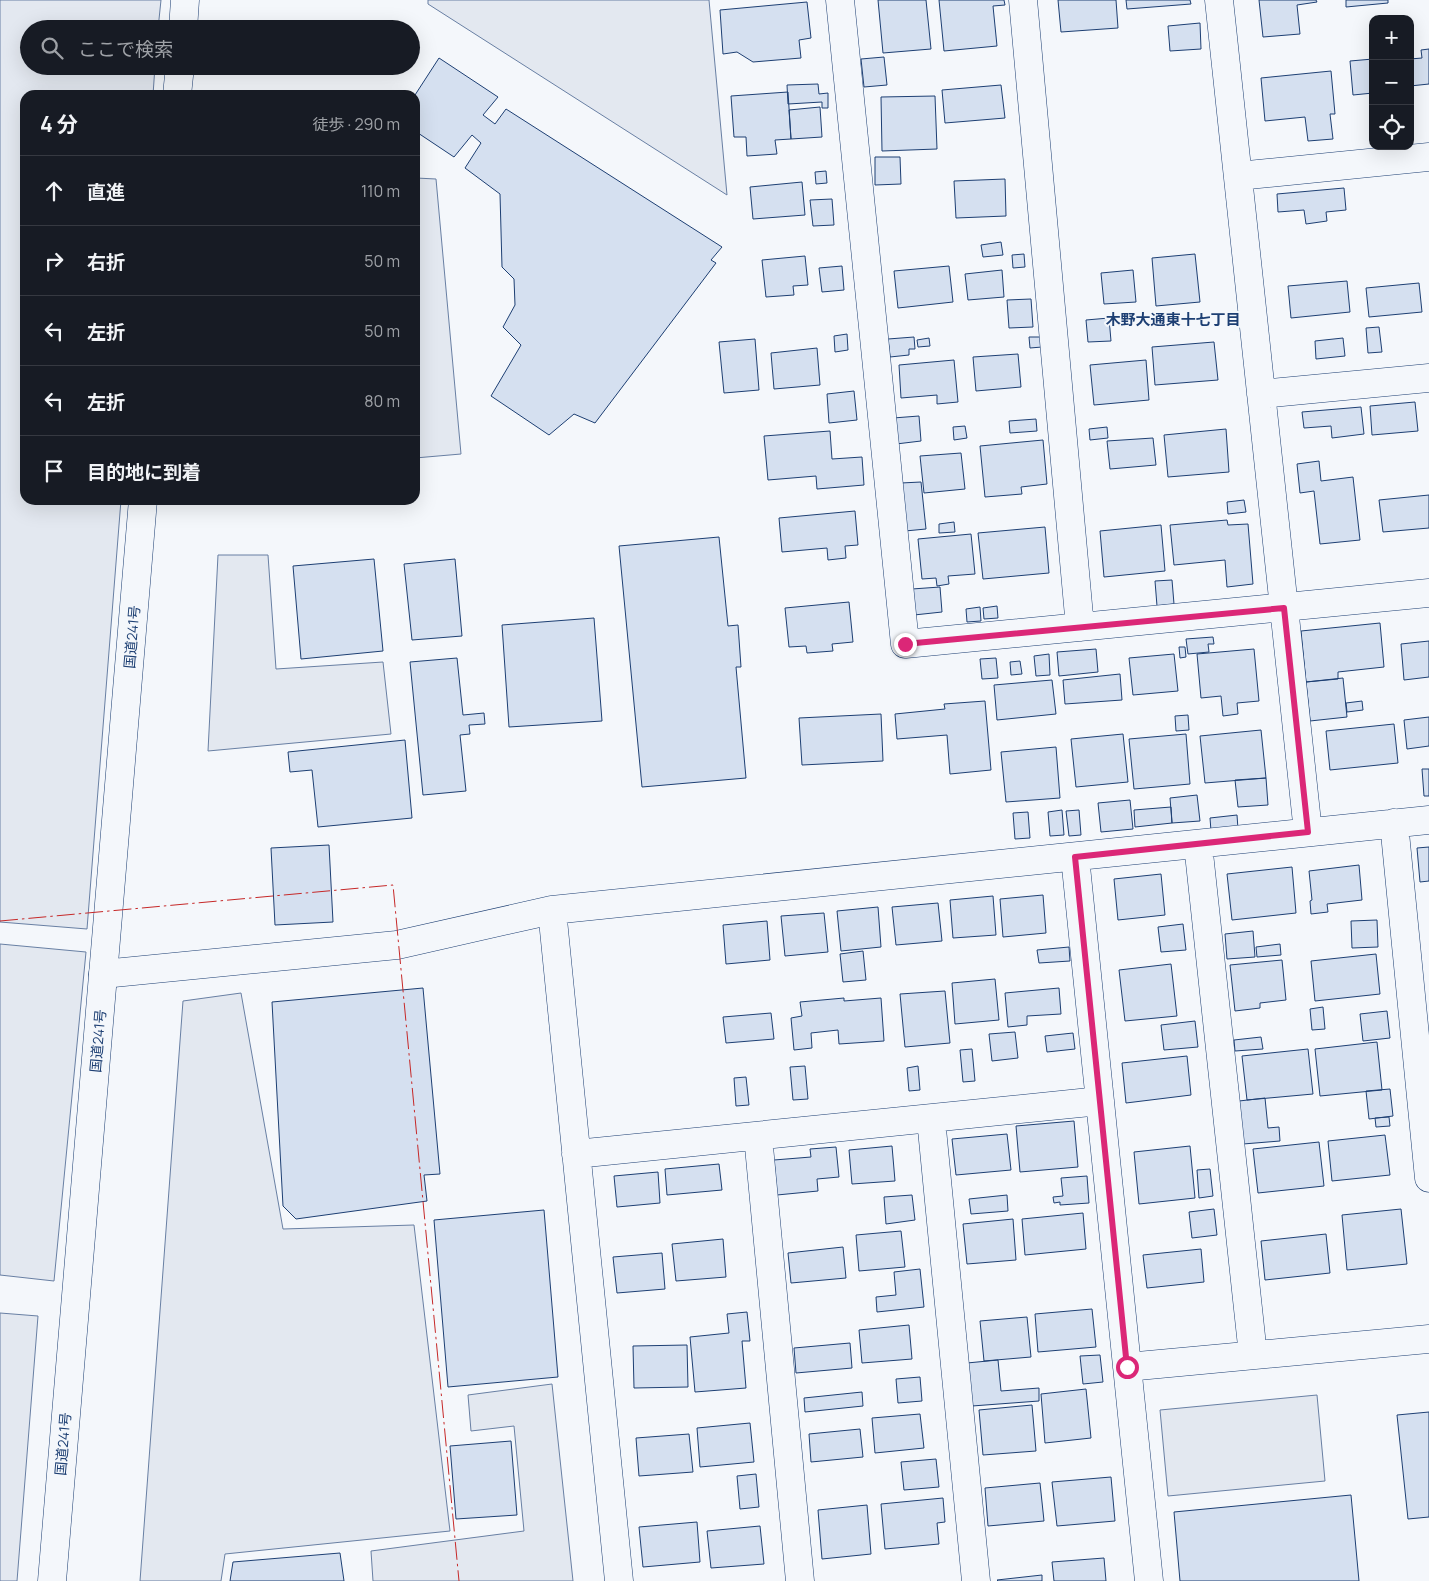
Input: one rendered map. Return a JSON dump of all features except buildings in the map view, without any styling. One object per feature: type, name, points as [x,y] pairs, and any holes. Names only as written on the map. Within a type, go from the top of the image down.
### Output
[{"type":"main road","points":[[184,20],[186,0]]},
{"type":"main road","points":[[840,0],[905,644],[1429,593]]},
{"type":"main road","points":[[1023,0],[1080,627]]},
{"type":"main road","points":[[1219,0],[1308,832]]},
{"type":"main road","points":[[178,90],[179,75]]},
{"type":"main road","points":[[1238,176],[1429,157]]},
{"type":"main road","points":[[1261,394],[1429,378]]},
{"type":"main road","name":"国道241号","points":[[52,1581],[143,505]]},
{"type":"main road","points":[[103,974],[397,945],[552,910],[1429,820]]},
{"type":"main road","points":[[1394,823],[1429,1178]]},
{"type":"main road","points":[[1198,844],[1253,1355]]},
{"type":"main road","points":[[1075,857],[1149,1581]]},
{"type":"main road","points":[[552,910],[619,1581]]},
{"type":"main road","points":[[576,1154],[1100,1102]]},
{"type":"main road","points":[[932,1119],[976,1581]]},
{"type":"main road","points":[[758,1136],[800,1581]]},
{"type":"main road","points":[[1127,1367],[1429,1338]]},
{"type":"shaded area","points":[[0,0],[161,0],[159,20],[20,20],[20,75],[154,75],[153,90],[20,90],[20,505],[121,505],[87,929],[0,922]]},
{"type":"shaded area","points":[[428,0],[709,0],[727,195],[428,4]]},
{"type":"shaded area","points":[[420,178],[436,179],[461,454],[420,458]]},
{"type":"shaded area","points":[[218,555],[268,555],[276,669],[383,662],[391,734],[208,751]]},
{"type":"shaded area","points":[[0,944],[86,952],[54,1281],[0,1275]]},
{"type":"shaded area","points":[[241,993],[283,1229],[414,1225],[450,1531],[225,1554],[221,1581],[140,1581],[183,1001]]},
{"type":"shaded area","points":[[0,1313],[38,1316],[17,1581],[0,1581]]},
{"type":"shaded area","points":[[552,1384],[573,1581],[373,1581],[371,1551],[524,1531],[514,1426],[471,1431],[468,1395]]},
{"type":"shaded area","points":[[1317,1395],[1325,1481],[1168,1496],[1160,1410]]},
{"type":"power","points":[[0,921],[393,885],[459,1581]]},
{"type":"district","name":"木野大通東十七丁目","points":[[1173,320]]},
{"type":"route","points":[[905,644],[1284,608],[1308,832],[1075,857],[1127,1367]]}]
